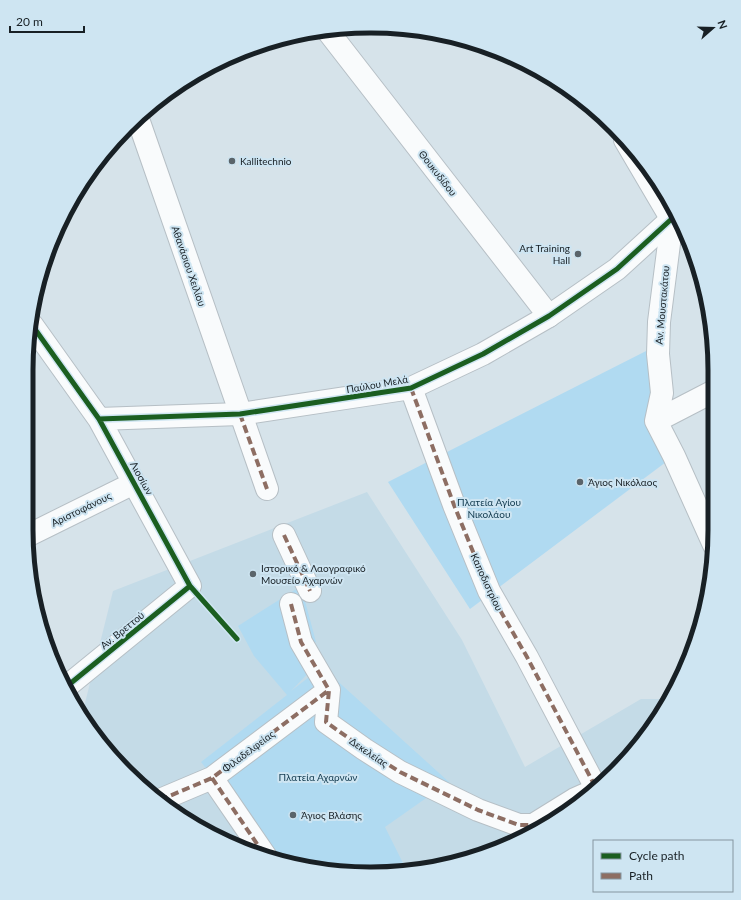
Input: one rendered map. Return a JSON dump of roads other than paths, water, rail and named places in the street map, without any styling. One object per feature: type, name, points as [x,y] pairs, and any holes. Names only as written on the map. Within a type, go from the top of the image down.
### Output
[{"type":"street","name":"Θουκυδίδου","points":[[332,35],[549,316]]},
{"type":"street","name":"Αθανάσιου Χειλίου","points":[[140,125],[267,489]]},
{"type":"street","name":"Παύλου Μελά","points":[[99,419],[240,414],[411,388],[483,354],[549,316],[617,269],[672,219]]},
{"type":"street","name":"Αν. Μουστακάτου","points":[[656,421],[662,393],[658,354],[659,322],[673,222]]},
{"type":"street","name":"Λιοσίων","points":[[36,330],[99,419],[190,586]]},
{"type":"street","name":"Καποδιστρίου","points":[[411,388],[454,506],[489,591],[527,657],[593,783]]},
{"type":"street","points":[[708,394],[656,421],[674,456],[708,531]]},
{"type":"street","name":"Αριστοφάνους","points":[[33,533],[134,483]]},
{"type":"street","points":[[284,535],[310,591]]},
{"type":"street","name":"Αν. Βρεττού","points":[[70,683],[190,586]]},
{"type":"street","points":[[290,604],[301,642],[329,690]]},
{"type":"street","name":"Φιλαδελφείας","points":[[166,798],[212,778],[329,690]]},
{"type":"street","name":"Δεκελείας","points":[[329,690],[326,722],[364,750],[400,772],[478,810],[519,825],[537,823]]},
{"type":"street","points":[[212,778],[260,848]]},
{"type":"place","name":"Kallitechnio","points":[[232,161]]},
{"type":"place","name":"Art Training Hall","points":[[578,254]]},
{"type":"place","name":"Άγιος Νικόλαος","points":[[580,482]]},
{"type":"place","name":"Ιστορικό & Λαογραφικό Μουσείο Αχαρνών","points":[[253,574]]},
{"type":"place","name":"Άγιος Βλάσης","points":[[293,815]]},
{"type":"park label","name":"Πλατεία Αγίου Νικολάου","points":[[489,508]]},
{"type":"park label","name":"Πλατεία Αχαρνών","points":[[318,777]]}]
